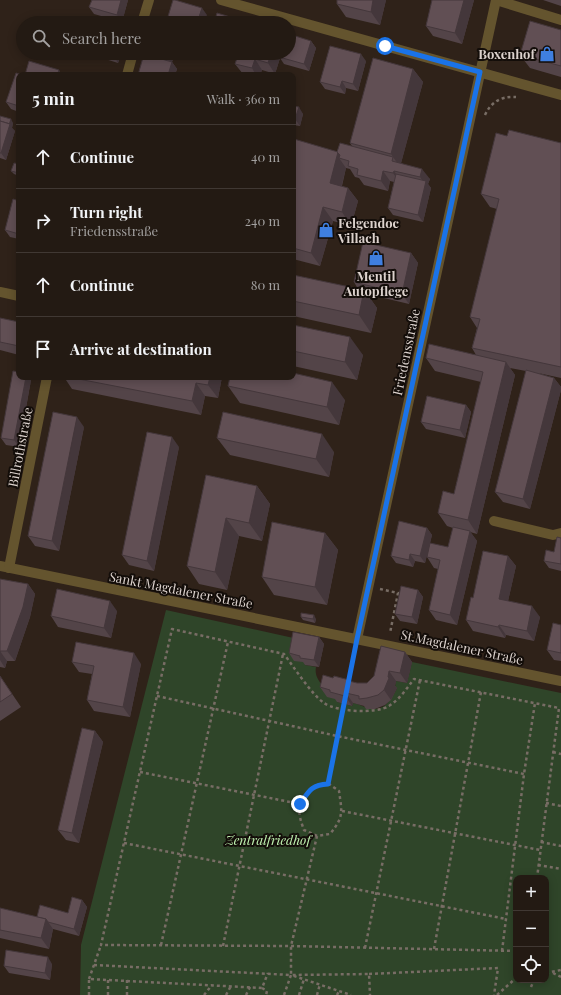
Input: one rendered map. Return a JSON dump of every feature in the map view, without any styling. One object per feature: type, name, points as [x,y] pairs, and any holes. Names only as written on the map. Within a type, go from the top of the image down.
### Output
[{"type":"street","points":[[144,16],[149,0]]},
{"type":"street","points":[[221,0],[279,16]]},
{"type":"street","points":[[496,0],[561,20]]},
{"type":"street","name":"Friedensstraße","points":[[357,639],[496,0]]},
{"type":"street","points":[[296,21],[561,95]]},
{"type":"street","points":[[128,72],[131,60]]},
{"type":"street","points":[[0,292],[16,295]]},
{"type":"street","name":"Billrothstraße","points":[[4,567],[46,380]]},
{"type":"street","points":[[494,521],[553,535],[561,533]]},
{"type":"street","name":"Sankt Magdalener Straße","points":[[4,567],[357,639]]},
{"type":"street","name":"St.Magdalener Straße","points":[[357,639],[561,681]]},
{"type":"path","points":[[485,116],[489,106],[497,100],[510,97],[521,98]]},
{"type":"path","points":[[380,589],[398,593],[390,633]]},
{"type":"path","points":[[89,995],[89,979],[101,945],[172,629],[284,654],[324,704],[343,710],[357,712],[389,707],[399,698],[414,679],[560,708],[537,875]]},
{"type":"path","points":[[348,686],[357,639]]},
{"type":"path","points":[[161,945],[228,642]]},
{"type":"path","points":[[223,946],[284,654]]},
{"type":"path","points":[[365,948],[420,680]]},
{"type":"path","points":[[434,950],[481,692]]},
{"type":"path","points":[[157,696],[337,736],[524,774]]},
{"type":"path","points":[[328,784],[345,698]]},
{"type":"path","points":[[502,951],[524,774],[535,703]]},
{"type":"path","points":[[553,752],[561,754]]},
{"type":"path","points":[[140,772],[300,804]]},
{"type":"path","points":[[328,784],[339,791],[342,811],[338,824],[330,834],[316,836],[304,830],[300,819],[300,804],[308,792],[317,785],[328,784]]},
{"type":"path","points":[[546,803],[561,806]]},
{"type":"path","points":[[342,811],[540,850]]},
{"type":"path","points":[[284,995],[291,975],[292,946],[316,836]]},
{"type":"path","points":[[541,842],[561,846]]},
{"type":"path","points":[[124,843],[506,919]]},
{"type":"path","points":[[538,865],[561,870]]},
{"type":"path","points":[[101,945],[292,946],[513,951]]},
{"type":"path","points":[[94,965],[291,975],[370,974],[498,968],[494,995]]},
{"type":"path","points":[[549,973],[561,970]]},
{"type":"path","points":[[262,988],[268,973]]},
{"type":"path","points":[[549,973],[553,973],[561,977]]},
{"type":"path","points":[[370,974],[370,995]]},
{"type":"path","points":[[291,975],[351,995]]},
{"type":"path","points":[[89,979],[262,988],[267,991],[266,995]]},
{"type":"path","points":[[108,979],[108,995]]},
{"type":"path","points":[[299,995],[304,979]]},
{"type":"path","points":[[127,980],[127,995]]},
{"type":"path","points":[[497,995],[513,981]]},
{"type":"path","points":[[317,995],[320,984]]},
{"type":"path","points":[[204,995],[212,985]]},
{"type":"path","points":[[226,995],[231,986]]},
{"type":"path","points":[[246,995],[250,987]]},
{"type":"path","points":[[337,995],[339,991]]},
{"type":"green space","name":"Zentralfriedhof","points":[[166,610],[298,639],[305,665],[316,667],[319,681],[337,700],[337,702],[352,706],[353,703],[375,709],[386,705],[397,688],[395,687],[396,681],[407,683],[412,662],[561,693],[561,995],[80,995],[81,945]]},
{"type":"building","points":[[92,0],[121,0],[117,15],[89,7]]},
{"type":"building","points":[[173,0],[202,8],[199,16],[168,16]]},
{"type":"building","points":[[337,0],[373,0],[371,12],[337,4]]},
{"type":"building","points":[[432,0],[464,0],[455,33],[426,26]]},
{"type":"building","points":[[217,13],[227,16],[216,16]]},
{"type":"building","points":[[530,21],[561,30],[561,66],[520,55]]},
{"type":"building","points":[[296,36],[311,41],[304,64],[290,60],[296,60]]},
{"type":"building","points":[[330,46],[361,54],[353,84],[342,81],[340,87],[320,82]]},
{"type":"building","points":[[373,58],[413,69],[391,154],[350,143]]},
{"type":"building","points":[[142,60],[165,60],[172,62],[169,72],[139,72]]},
{"type":"building","points":[[236,60],[255,60],[252,68],[235,64]]},
{"type":"building","points":[[258,60],[269,60],[268,63]]},
{"type":"building","points":[[29,61],[59,70],[58,72],[26,72]]},
{"type":"building","points":[[16,73],[16,105],[6,102]]},
{"type":"building","points":[[296,106],[299,107],[296,116]]},
{"type":"building","points":[[0,116],[11,119],[9,124],[0,121]]},
{"type":"building","points":[[0,121],[10,124],[1,153],[0,153]]},
{"type":"building","points":[[509,130],[561,143],[561,367],[472,348],[480,319],[470,317],[499,199],[481,194],[496,133],[507,136]]},
{"type":"building","points":[[296,140],[338,152],[330,183],[348,188],[342,212],[323,207],[311,253],[296,249]]},
{"type":"building","points":[[340,143],[393,157],[392,161],[422,169],[420,177],[394,171],[393,173],[383,171],[381,181],[357,175],[358,169],[348,166],[349,161],[339,158],[340,155],[337,152]]},
{"type":"building","points":[[14,163],[16,163],[16,172],[11,171]]},
{"type":"building","points":[[396,174],[426,181],[418,215],[388,208]]},
{"type":"building","points":[[13,199],[16,200],[16,233],[5,230]]},
{"type":"building","points":[[363,242],[411,253],[402,294],[354,282]]},
{"type":"building","points":[[296,276],[364,290],[359,315],[296,302]]},
{"type":"building","points":[[0,318],[16,321],[16,345],[0,342]]},
{"type":"building","points":[[296,326],[350,337],[345,362],[296,352]]},
{"type":"building","points":[[429,344],[506,362],[468,520],[438,513],[443,491],[454,494],[483,372],[426,358]]},
{"type":"building","points":[[526,370],[554,378],[523,499],[495,492]]},
{"type":"building","points":[[13,371],[16,372],[16,380],[25,380],[14,440],[1,438]]},
{"type":"building","points":[[296,374],[332,382],[327,407],[228,386],[229,380],[296,380]]},
{"type":"building","points":[[84,380],[209,380],[208,385],[196,383],[192,401]]},
{"type":"building","points":[[427,396],[466,405],[460,430],[421,422]]},
{"type":"building","points":[[53,412],[77,417],[52,541],[28,536]]},
{"type":"building","points":[[223,412],[322,434],[316,459],[217,438]]},
{"type":"building","points":[[147,432],[172,437],[147,561],[122,555]]},
{"type":"building","points":[[206,475],[257,486],[249,523],[226,518],[215,572],[187,566]]},
{"type":"building","points":[[399,521],[427,528],[420,556],[410,554],[409,560],[391,556]]},
{"type":"building","points":[[272,522],[325,533],[315,587],[262,577]]},
{"type":"building","points":[[453,527],[470,531],[450,615],[429,610],[440,560],[427,557],[430,543],[448,547]]},
{"type":"building","points":[[557,537],[561,538],[561,564],[544,561],[546,550],[554,552]]},
{"type":"building","points":[[483,551],[508,556],[499,599],[532,606],[527,631],[499,625],[498,627],[466,620],[471,597],[473,598]]},
{"type":"building","points":[[0,579],[28,584],[23,607],[7,651],[0,651]]},
{"type":"building","points":[[401,586],[418,590],[412,617],[395,614]]},
{"type":"building","points":[[57,589],[110,601],[104,628],[51,616]]},
{"type":"building","points":[[301,613],[314,615],[313,619],[301,617]]},
{"type":"building","points":[[553,623],[561,625],[561,653],[547,650]]},
{"type":"building","points":[[293,632],[319,637],[314,660],[300,658],[300,656],[289,653]]},
{"type":"building","points":[[76,642],[134,653],[123,707],[87,700],[94,666],[72,662]]},
{"type":"building","points":[[381,646],[405,652],[400,673],[389,671],[389,678],[384,690],[378,695],[359,699],[359,696],[346,693],[345,696],[330,692],[330,690],[320,687],[323,675],[333,678],[334,676],[357,683],[367,683],[374,676]]},
{"type":"building","points":[[0,676],[12,694],[0,702]]},
{"type":"building","points":[[82,728],[95,731],[72,833],[58,830]]},
{"type":"building","points":[[72,897],[82,900],[74,929],[48,922],[46,919],[37,917],[40,905],[68,913]]},
{"type":"building","points":[[0,908],[46,919],[41,938],[0,930]]},
{"type":"building","points":[[6,950],[48,957],[45,973],[4,966]]},
{"type":"place","name":"Boxenhof","points":[[547,54]]},
{"type":"place","name":"Felgendoc Villach","points":[[326,230]]},
{"type":"place","name":"Mentil Autopflege","points":[[376,258]]},
{"type":"route","points":[[300,804],[308,792],[317,785],[328,784],[357,639],[480,72],[385,46]]}]
